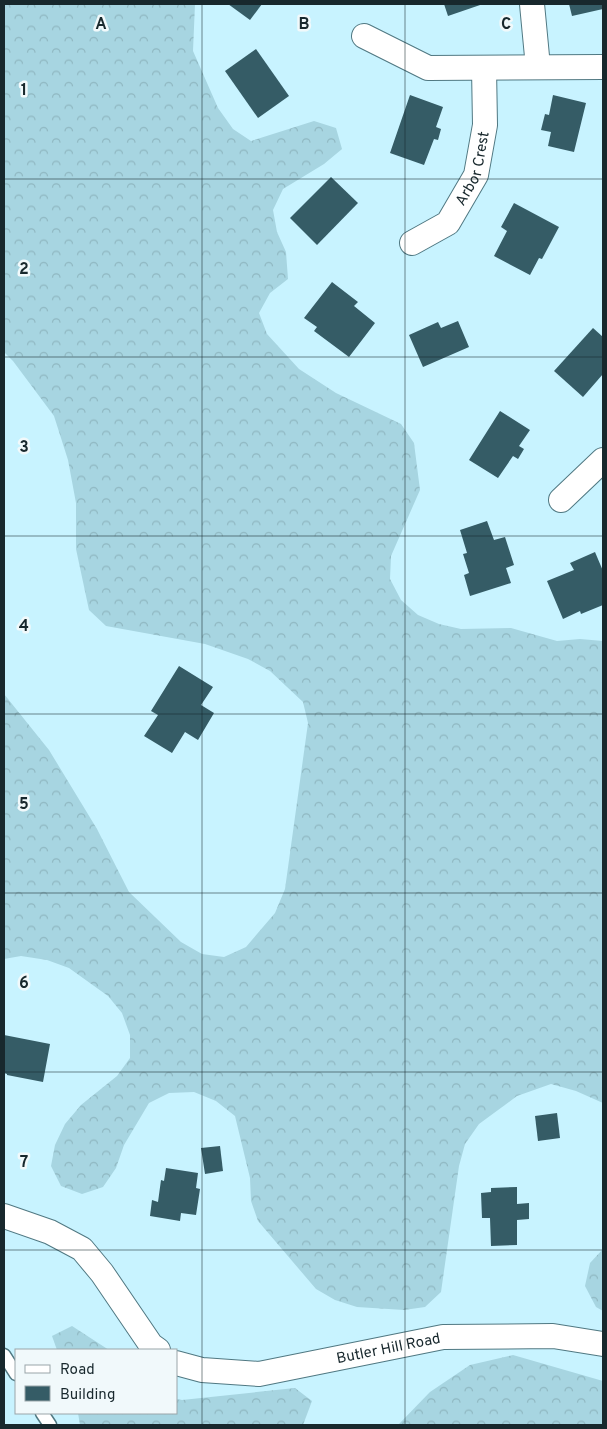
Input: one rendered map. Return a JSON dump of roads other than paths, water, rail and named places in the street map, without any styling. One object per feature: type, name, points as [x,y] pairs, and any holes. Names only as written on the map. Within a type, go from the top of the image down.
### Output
[{"type":"street","points":[[532,4],[538,67]]},
{"type":"street","points":[[364,36],[428,68],[603,67]]},
{"type":"street","name":"Arbor Crest","points":[[412,243],[448,223],[476,175],[485,125],[484,68]]},
{"type":"street","points":[[561,500],[603,460]]},
{"type":"street","points":[[4,1216],[50,1232],[82,1249],[102,1273],[151,1345],[157,1349]]},
{"type":"street","name":"Butler Hill Road","points":[[178,1364],[202,1370],[259,1374],[443,1338],[553,1336],[603,1344]]},
{"type":"lane","points":[[4,1355],[15,1372]]},
{"type":"lane","points":[[43,1414],[50,1425]]}]
